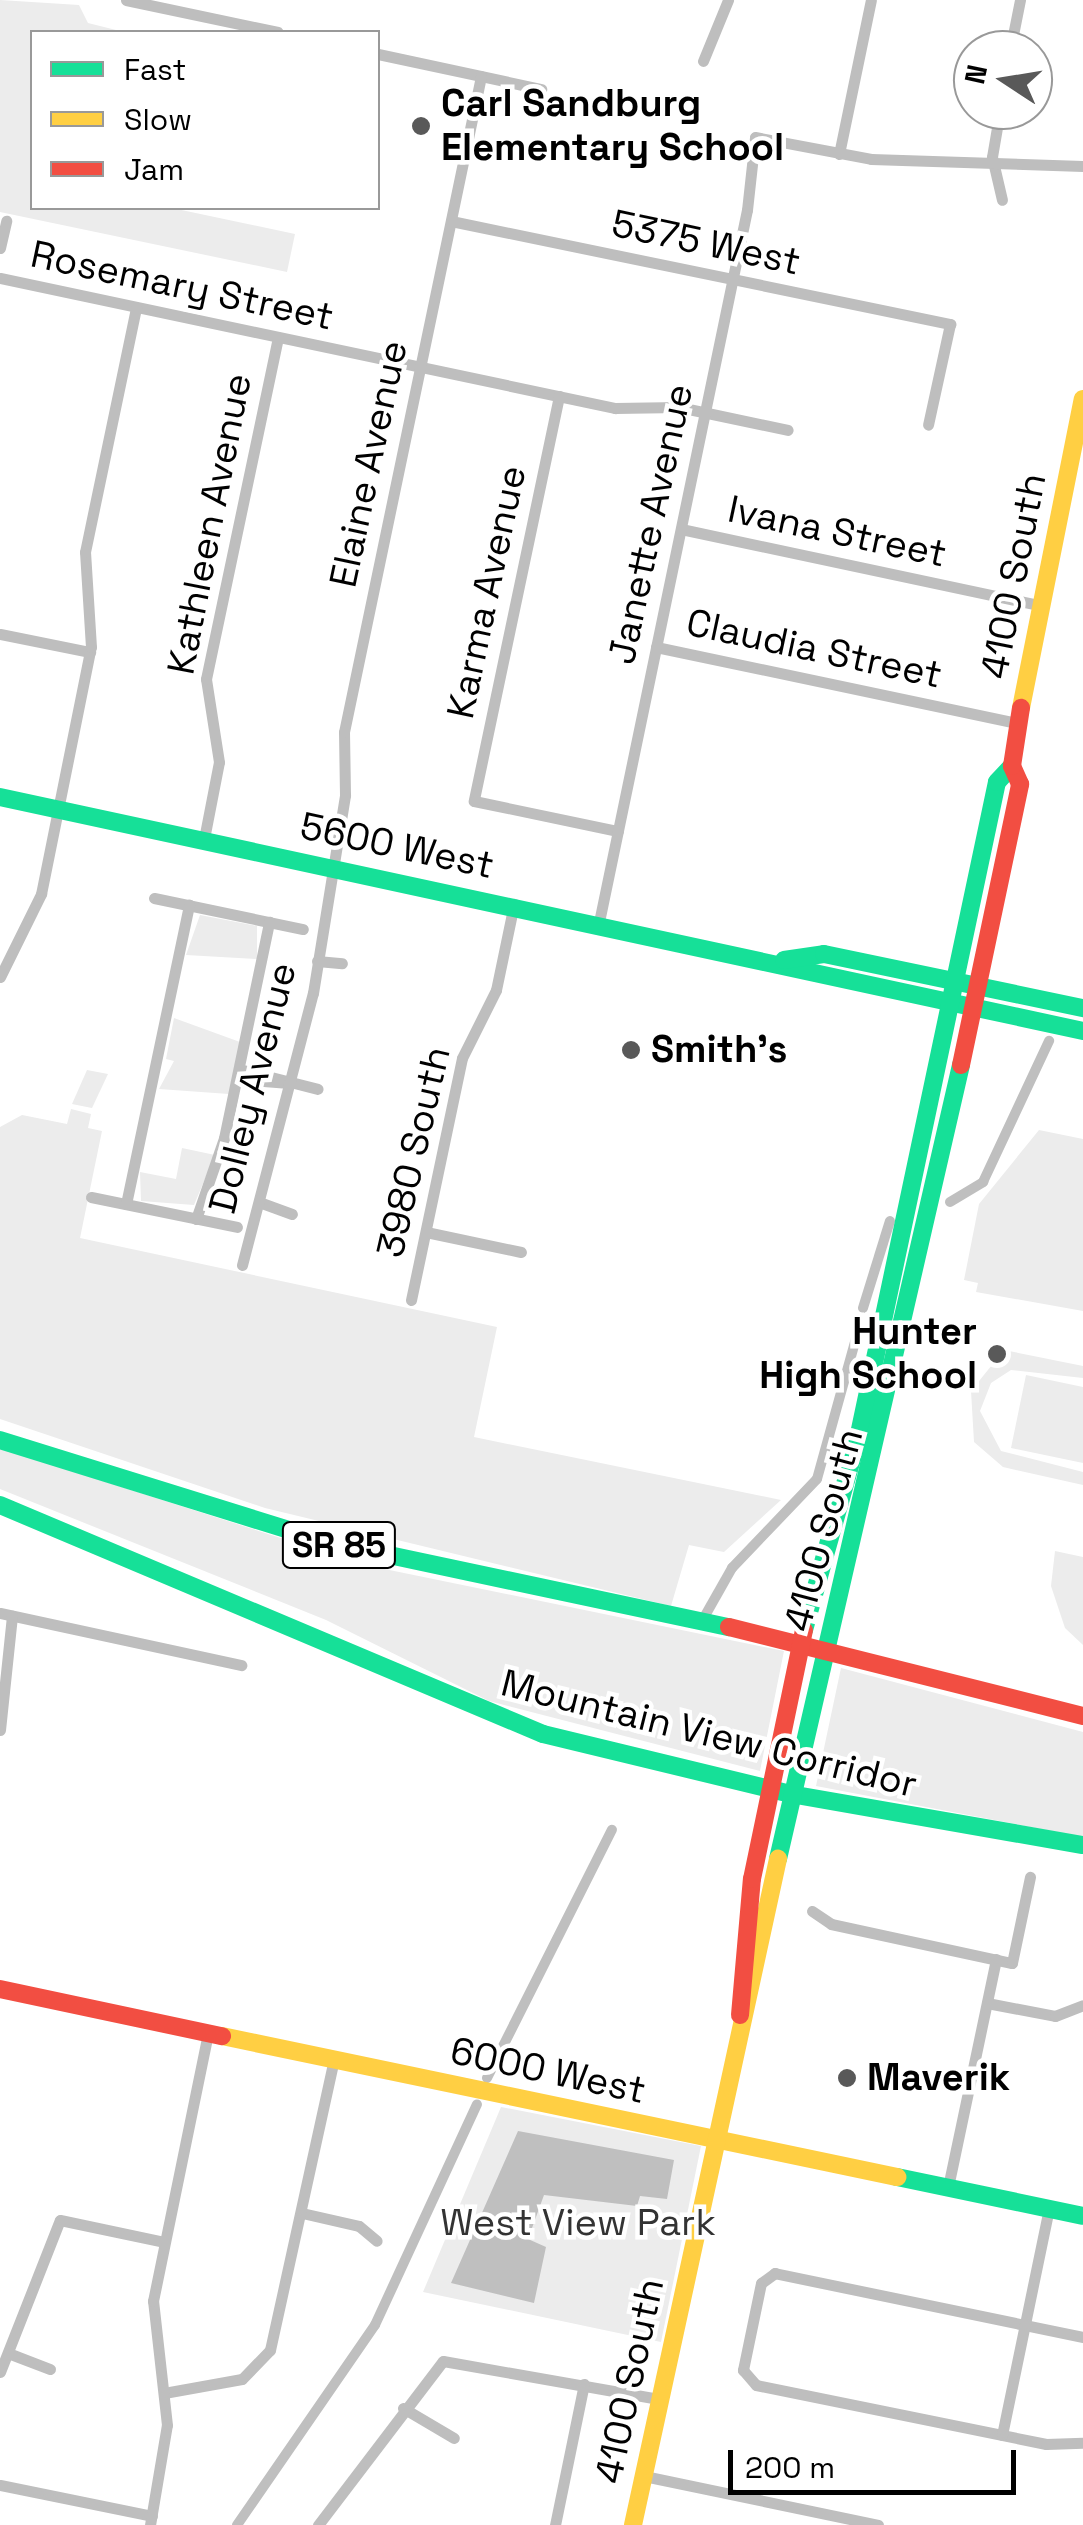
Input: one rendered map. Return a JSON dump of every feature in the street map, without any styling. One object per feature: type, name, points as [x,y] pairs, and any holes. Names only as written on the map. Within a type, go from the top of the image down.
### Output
[{"type":"main road","name":"4100 South","points":[[633,2525],[740,2015],[796,1795],[826,1648],[876,1469],[1020,784],[1012,766],[1018,723],[1083,399]]},
{"type":"main road","name":"4100 South","points":[[740,2015],[741,1954],[802,1643],[859,1434],[997,782],[1012,766]]},
{"type":"main road","name":"5600 West","points":[[0,797],[780,960],[950,1004],[1083,1030]]},
{"type":"main road","name":"5600 West","points":[[780,960],[824,954],[1083,1008]]},
{"type":"main road","name":"SR 85","points":[[0,1440],[286,1531],[826,1648],[1083,1716]]},
{"type":"main road","name":"Mountain View Corridor","points":[[0,1505],[482,1713],[627,1755],[771,1790],[1083,1845]]},
{"type":"main road","name":"6000 West","points":[[0,1990],[1083,2216]]},
{"type":"street","points":[[126,0],[268,30]]},
{"type":"street","points":[[703,61],[728,0]]},
{"type":"street","points":[[871,0],[839,154],[992,157],[1083,166]]},
{"type":"street","points":[[1014,30],[1020,0]]},
{"type":"street","points":[[380,54],[541,89]]},
{"type":"street","name":"Elaine Avenue","points":[[330,866],[345,795],[344,732],[481,76]]},
{"type":"street","points":[[997,130],[992,157],[1002,200]]},
{"type":"street","name":"Janette Avenue","points":[[599,922],[733,279],[754,136],[839,154]]},
{"type":"street","name":"5375 West","points":[[451,221],[950,324],[928,426]]},
{"type":"street","points":[[0,248],[6,222]]},
{"type":"street","name":"Rosemary Street","points":[[0,278],[560,396],[705,412],[788,430]]},
{"type":"street","points":[[0,977],[36,913],[58,810],[90,652],[85,552],[136,307]]},
{"type":"street","name":"Kathleen Avenue","points":[[204,839],[220,762],[206,679],[278,337]]},
{"type":"street","name":"Karma Avenue","points":[[560,396],[474,801],[618,831]]},
{"type":"street","name":"Ivana Street","points":[[681,530],[1039,605]]},
{"type":"street","points":[[0,634],[90,652]]},
{"type":"street","name":"Claudia Street","points":[[656,647],[1018,723]]},
{"type":"street","name":"Dolley Avenue","points":[[242,1265],[317,960],[330,866]]},
{"type":"street","points":[[154,898],[304,929]]},
{"type":"street","name":"3980 South","points":[[412,1300],[464,1050],[496,990],[514,904]]},
{"type":"street","points":[[126,1204],[189,905]]},
{"type":"street","points":[[196,1219],[238,1074],[269,922]]},
{"type":"street","points":[[317,960],[342,963]]},
{"type":"street","points":[[238,1074],[318,1089]]},
{"type":"street","points":[[91,1197],[237,1228]]},
{"type":"street","points":[[259,1202],[292,1214]]},
{"type":"street","points":[[426,1232],[521,1252]]},
{"type":"street","points":[[0,1730],[6,1615],[240,1664]]},
{"type":"street","points":[[812,1911],[831,1924],[1012,1963],[1030,1878]]},
{"type":"street","points":[[948,2188],[996,1959]]},
{"type":"street","points":[[987,2003],[1054,2016],[1083,2005]]},
{"type":"street","points":[[0,2485],[151,2520],[167,2438],[153,2313],[208,2033]]},
{"type":"street","points":[[164,2393],[225,2385],[266,2358],[334,2059]]},
{"type":"street","points":[[1002,2435],[1049,2209]]},
{"type":"street","points":[[302,2213],[359,2226],[377,2240]]},
{"type":"street","points":[[0,2372],[60,2220],[164,2242]]},
{"type":"street","points":[[1083,2337],[769,2275],[746,2379],[1002,2435],[1083,2443]]},
{"type":"street","points":[[8,2352],[50,2369]]},
{"type":"street","points":[[318,2525],[403,2408],[453,2358],[660,2399]]},
{"type":"street","points":[[554,2525],[584,2384]]},
{"type":"street","points":[[403,2408],[454,2438]]},
{"type":"street","points":[[644,2476],[878,2525]]},
{"type":"green space","points":[[0,0],[79,5],[88,23],[116,30],[30,30],[30,210],[181,210],[295,234],[287,272],[0,212]]},
{"type":"green space","points":[[200,915],[257,926],[257,959],[186,955]]},
{"type":"green space","points":[[174,1018],[240,1042],[229,1094],[159,1089],[174,1061],[166,1059]]},
{"type":"green space","points":[[87,1070],[108,1074],[92,1108],[72,1104]]},
{"type":"green space","points":[[71,1109],[91,1114],[88,1128],[102,1131],[80,1238],[497,1327],[474,1437],[781,1500],[724,1552],[689,1545],[671,1606],[265,1508],[0,1419],[0,1127],[22,1115],[67,1124]]},
{"type":"green space","points":[[1039,1130],[1083,1139],[1083,1311],[976,1292],[978,1283],[964,1280],[979,1204]]},
{"type":"green space","points":[[182,1148],[215,1155],[194,1205],[141,1201],[140,1172],[176,1179]]},
{"type":"green space","points":[[1004,1350],[1083,1366],[1083,1378],[1011,1370],[991,1383],[980,1411],[1001,1451],[1083,1472],[1083,1485],[1003,1467],[974,1442],[971,1391]]},
{"type":"green space","points":[[1026,1375],[1083,1387],[1083,1463],[1011,1448]]},
{"type":"green space","points":[[0,1448],[365,1565],[784,1651],[760,1771],[489,1701],[326,1620],[0,1489]]},
{"type":"green space","points":[[1055,1551],[1083,1557],[1083,1645],[1065,1628],[1051,1586]]},
{"type":"green space","points":[[841,1668],[1083,1732],[1083,1837],[816,1786]]},
{"type":"green space","name":"West View Park","points":[[501,2107],[701,2146],[661,2342],[423,2292]]},
{"type":"shaded area","points":[[518,2131],[674,2160],[667,2199],[640,2196],[637,2206],[544,2195],[528,2239],[546,2247],[534,2303],[451,2283]]},
{"type":"waterway","points":[[950,1202],[983,1182],[1049,1041]]},
{"type":"waterway","points":[[863,1308],[890,1221]]},
{"type":"waterway","points":[[706,1614],[732,1568],[817,1479],[858,1331]]},
{"type":"waterway","points":[[487,2078],[612,1830]]},
{"type":"waterway","points":[[237,2525],[375,2325],[477,2104]]},
{"type":"traffic: fast","points":[[804,1630],[859,1434],[997,782],[1012,766]]},
{"type":"traffic: fast","points":[[0,797],[1083,1031]]},
{"type":"traffic: fast","points":[[784,960],[824,954],[1083,1008]]},
{"type":"traffic: fast","points":[[778,1859],[961,1065]]},
{"type":"traffic: fast","points":[[0,1440],[328,1542],[729,1627]]},
{"type":"traffic: fast","points":[[0,1505],[543,1734],[796,1795],[1083,1845]]},
{"type":"traffic: fast","points":[[897,2177],[1083,2216]]},
{"type":"traffic: slow","points":[[1021,708],[1083,399]]},
{"type":"traffic: slow","points":[[633,2525],[778,1859]]},
{"type":"traffic: slow","points":[[222,2036],[897,2177]]},
{"type":"traffic: jam","points":[[961,1065],[1020,784],[1012,766],[1021,708]]},
{"type":"traffic: jam","points":[[729,1627],[1083,1716]]},
{"type":"traffic: jam","points":[[740,2015],[752,1879],[804,1630]]},
{"type":"traffic: jam","points":[[0,1989],[222,2036]]},
{"type":"place","name":"Carl Sandburg Elementary School","points":[[421,126]]},
{"type":"place","name":"Smith's","points":[[631,1050]]},
{"type":"place","name":"Hunter High School","points":[[997,1354]]},
{"type":"place","name":"Maverik","points":[[847,2078]]}]
